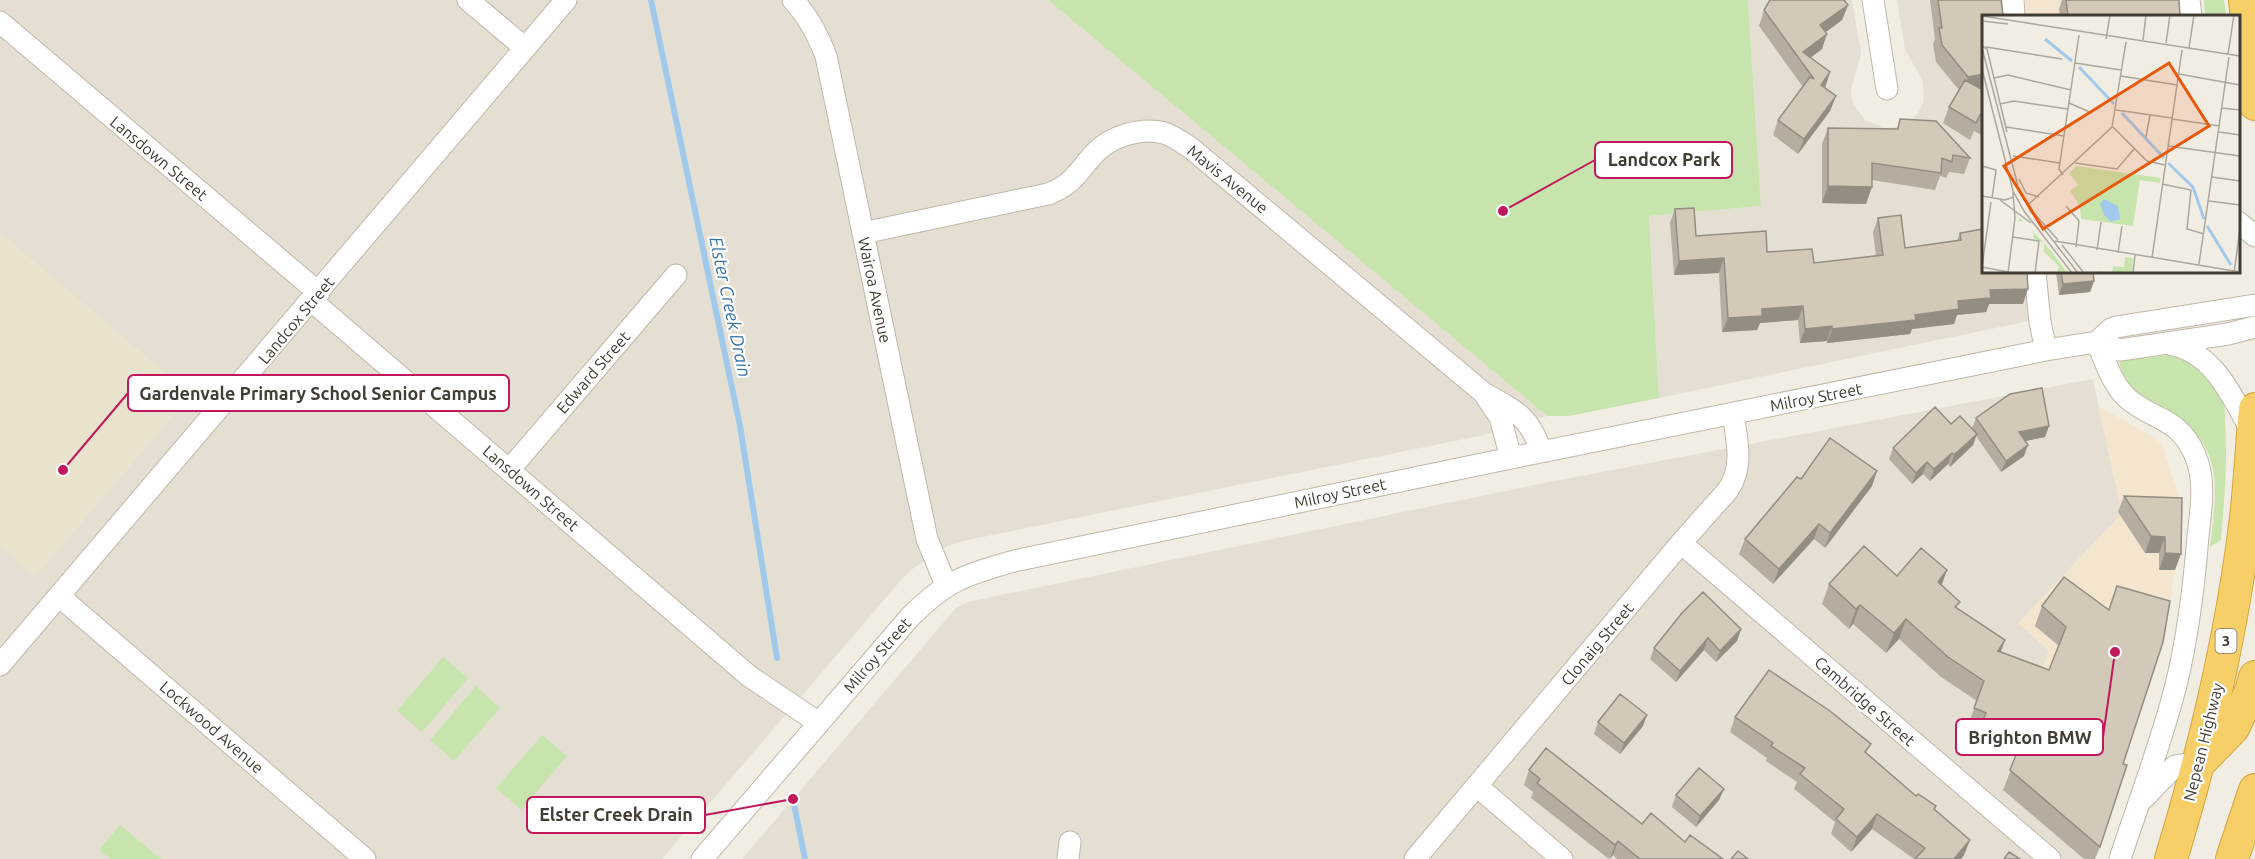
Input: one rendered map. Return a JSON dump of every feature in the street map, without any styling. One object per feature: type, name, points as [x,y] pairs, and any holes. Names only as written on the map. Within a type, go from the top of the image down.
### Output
[{"type":"highway","points":[[2245,0],[2255,104]]},
{"type":"highway","name":"Nepean Highway","points":[[2171,859],[2200,762],[2230,622],[2246,520],[2254,435]]},
{"type":"highway","points":[[2200,762],[2233,728],[2251,691],[2255,677]]},
{"type":"highway","points":[[2232,859],[2255,790]]},
{"type":"street","points":[[468,0],[525,48]]},
{"type":"street","name":"Landcox Street","points":[[0,665],[566,0]]},
{"type":"street","name":"Wairoa Avenue","points":[[794,0],[818,36],[826,56],[927,539],[946,585]]},
{"type":"street","points":[[1873,0],[1887,89]]},
{"type":"street","points":[[2013,0],[2014,15]]},
{"type":"street","points":[[2190,0],[2191,15]]},
{"type":"street","name":"Lansdown Street","points":[[0,22],[812,730]]},
{"type":"street","name":"Mavis Avenue","points":[[863,233],[1061,190],[1097,150],[1107,143],[1133,133],[1163,133],[1176,138],[1192,149],[1485,394],[1512,409],[1532,428],[1541,452]]},
{"type":"street","points":[[2240,224],[2255,236]]},
{"type":"street","points":[[2036,273],[2040,322],[2046,350]]},
{"type":"street","name":"Edward Street","points":[[510,469],[676,275]]},
{"type":"street","name":"Milroy Street","points":[[2097,342],[2116,327],[2255,305]]},
{"type":"street","name":"Milroy Street","points":[[702,859],[910,617],[946,585],[972,573],[1014,561],[2046,350],[2097,342],[2120,350],[2228,334],[2255,327]]},
{"type":"street","points":[[2097,342],[2116,384],[2125,396],[2141,408],[2171,424],[2190,444],[2201,477],[2196,567],[2183,653],[2168,714],[2120,859]]},
{"type":"street","points":[[2166,343],[2187,349],[2217,372],[2254,435]]},
{"type":"street","name":"Mavis Avenue","points":[[1485,394],[1500,417],[1511,458]]},
{"type":"street","name":"Clonaig Street","points":[[1415,859],[1734,482],[1738,465],[1733,414]]},
{"type":"street","name":"Cambridge Street","points":[[1681,543],[2050,859]]},
{"type":"street","name":"Lockwood Avenue","points":[[59,596],[365,859]]},
{"type":"street","points":[[2137,807],[2175,766],[2200,762]]},
{"type":"street","points":[[1477,786],[1562,859]]},
{"type":"shaded area","points":[[0,0],[1048,0],[1547,416],[1479,436],[963,541],[943,548],[911,570],[901,580],[662,859],[0,859]]},
{"type":"shaded area","points":[[1748,0],[1852,0],[1861,53],[1851,91],[1853,103],[1865,120],[1885,128],[1898,127],[1910,122],[1923,103],[1924,93],[1922,79],[1905,50],[1897,0],[2006,0],[2008,15],[1982,15],[1982,273],[2030,273],[2034,320],[1659,398],[1649,216],[1761,206]]},
{"type":"shaded area","points":[[2025,0],[2170,0],[2171,15],[2026,15]]},
{"type":"shaded area","points":[[0,232],[191,395],[35,577],[0,546]]},
{"type":"shaded area","points":[[2093,379],[2122,513],[2049,650],[2003,790],[2084,859],[742,859],[956,608],[967,602],[1544,483]]},
{"type":"shaded area","points":[[2098,406],[2154,437],[2163,446],[2179,498],[2176,514],[2175,570],[2167,622],[2164,621],[2095,859],[2084,859],[2003,790],[2049,651],[2018,623],[2122,513]]},
{"type":"green space","points":[[1048,0],[1748,0],[1761,206],[1649,216],[1659,398],[1569,416],[1547,416]]},
{"type":"green space","points":[[2204,0],[2224,0],[2226,15],[2205,15]]},
{"type":"green space","points":[[2168,355],[2186,361],[2201,370],[2219,391],[2224,403],[2226,467],[2221,540],[2210,547],[2215,486],[2207,451],[2197,435],[2183,421],[2132,388],[2122,372],[2119,361]]},
{"type":"green space","points":[[443,657],[468,678],[422,732],[397,711]]},
{"type":"green space","points":[[476,686],[500,708],[454,761],[430,740]]},
{"type":"green space","points":[[542,735],[567,756],[521,810],[496,788]]},
{"type":"green space","points":[[120,825],[161,859],[110,859],[99,850]]},
{"type":"building","points":[[1770,0],[1844,0],[1848,5],[1820,25],[1827,34],[1803,52],[1830,72],[1821,85],[1836,96],[1804,139],[1778,120],[1810,77],[1814,79],[1764,10]]},
{"type":"building","points":[[1938,0],[2001,0],[2003,15],[1982,15],[1982,74],[1968,77],[1942,45],[1939,28],[1942,28]]},
{"type":"building","points":[[2066,0],[2179,0],[2180,15],[2068,15]]},
{"type":"building","points":[[1965,80],[1982,89],[1982,116],[1980,115],[1976,123],[1949,107]]},
{"type":"building","points":[[1900,119],[1936,121],[1970,158],[1953,155],[1952,162],[1942,158],[1941,173],[1872,163],[1872,187],[1828,186],[1828,128],[1898,129]]},
{"type":"building","points":[[1694,208],[1696,236],[1766,231],[1767,252],[1812,249],[1814,263],[1883,255],[1878,218],[1901,215],[1905,248],[1961,240],[1960,233],[1982,229],[1982,273],[2027,273],[2028,289],[1990,290],[1991,298],[1958,301],[1959,309],[1915,315],[1916,320],[1832,329],[1832,326],[1805,329],[1803,306],[1762,309],[1762,316],[1728,318],[1724,258],[1679,261],[1675,209]]},
{"type":"building","points":[[2061,273],[2093,273],[2094,281],[2063,284]]},
{"type":"building","points":[[2042,388],[2049,426],[2019,432],[2028,445],[2006,461],[1976,418],[2010,394]]},
{"type":"building","points":[[1935,407],[1951,424],[1960,416],[1977,434],[1934,469],[1927,462],[1916,473],[1893,448]]},
{"type":"building","points":[[1830,438],[1877,471],[1830,533],[1819,524],[1779,569],[1745,539],[1797,477],[1801,479]]},
{"type":"building","points":[[2124,496],[2182,498],[2181,554],[2165,553],[2165,537],[2151,536]]},
{"type":"building","points":[[1864,546],[1897,576],[1921,548],[1947,570],[1938,582],[1960,602],[1955,607],[2005,640],[1998,651],[2049,670],[2066,627],[2042,606],[2064,577],[2109,610],[2117,586],[2170,601],[2163,642],[2123,764],[2127,765],[2100,847],[2010,770],[2024,735],[1983,720],[1986,713],[1974,708],[1984,681],[1948,657],[1906,619],[1894,633],[1860,605],[1856,609],[1829,584]]},
{"type":"building","points":[[1703,592],[1741,629],[1720,651],[1708,638],[1680,671],[1654,648],[1682,613]]},
{"type":"building","points":[[1769,670],[1830,711],[1871,744],[1865,752],[1916,796],[1918,794],[1936,806],[1934,809],[1970,840],[1954,859],[1915,859],[1925,848],[1877,814],[1857,837],[1836,819],[1844,809],[1800,774],[1805,768],[1771,746],[1773,743],[1735,717]]},
{"type":"building","points":[[1620,694],[1647,715],[1624,743],[1598,722]]},
{"type":"building","points":[[1546,748],[1642,824],[1651,813],[1685,842],[1690,835],[1723,859],[1640,859],[1618,841],[1615,845],[1537,783],[1540,779],[1529,770]]},
{"type":"building","points":[[1699,768],[1724,789],[1700,816],[1676,795]]},
{"type":"building","points":[[1738,851],[1748,859],[1731,859]]},
{"type":"building","points":[[2009,852],[2020,859],[2004,859]]},
{"type":"waterway","name":"Elster Creek Drain","points":[[651,0],[740,426],[777,658]]},
{"type":"waterway","name":"Elster Creek Drain","points":[[793,799],[805,859]]},
{"type":"place","name":"Landcox Park","points":[[1503,211]]},
{"type":"place","name":"Gardenvale Primary School Senior Campus","points":[[63,470]]},
{"type":"place","name":"Brighton BMW","points":[[2115,652]]},
{"type":"place","name":"Elster Creek Drain","points":[[793,799]]}]
